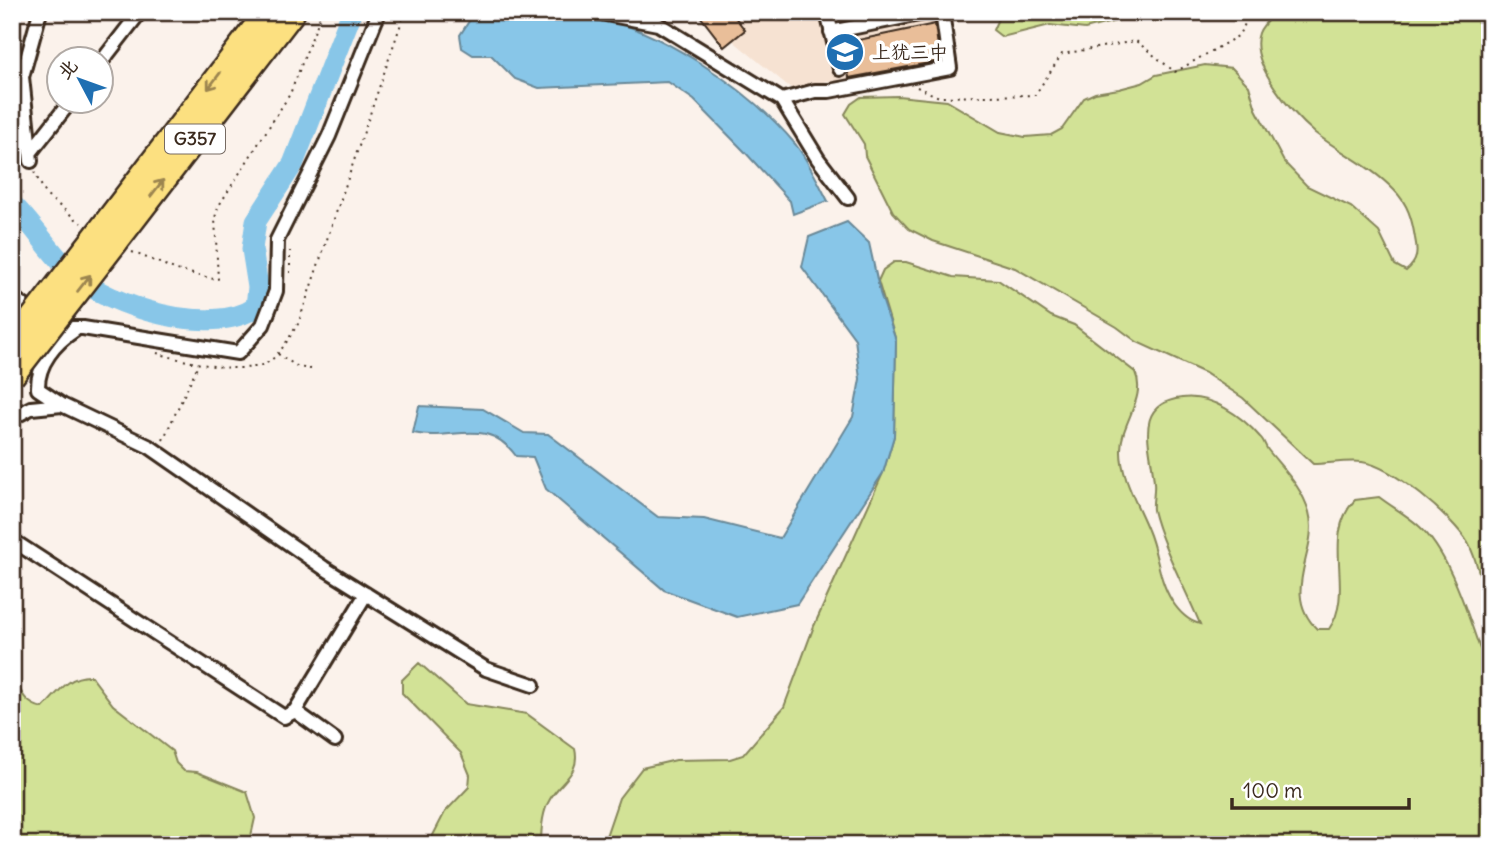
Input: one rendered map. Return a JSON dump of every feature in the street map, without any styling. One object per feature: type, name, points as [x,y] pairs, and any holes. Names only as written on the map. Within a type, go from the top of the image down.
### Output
[{"type":"highway","name":"G357","points":[[12,376],[107,237],[265,25],[293,12]]},
{"type":"highway","name":"G357","points":[[12,344],[107,237]]},
{"type":"street","points":[[40,12],[22,77],[30,157],[60,116]]},
{"type":"street","points":[[114,46],[140,12]]},
{"type":"street","points":[[12,297],[55,328],[238,354],[263,325],[276,291],[277,240],[329,136],[379,12]]},
{"type":"street","points":[[595,12],[658,24],[782,100],[818,159],[848,198]]},
{"type":"street","points":[[827,12],[840,69]]},
{"type":"street","points":[[831,32],[929,12]]},
{"type":"street","points":[[782,100],[815,91],[829,91],[950,68],[942,12]]},
{"type":"street","points":[[76,329],[58,341],[37,374],[38,389],[62,405],[158,453],[313,561],[486,669],[533,685]]},
{"type":"street","points":[[12,418],[31,408],[62,405]]},
{"type":"street","points":[[12,540],[284,717],[296,711],[366,594]]},
{"type":"street","points":[[296,711],[335,740]]},
{"type":"path","points":[[218,280],[215,218],[218,206],[290,94],[322,12]]},
{"type":"path","points":[[897,78],[939,97],[1035,95],[1062,54],[1136,41],[1175,72],[1238,36],[1252,12]]},
{"type":"path","points":[[277,353],[299,368],[311,369]]},
{"type":"path","points":[[158,453],[200,363]]},
{"type":"shaded area","name":"上犹三中","points":[[731,12],[939,12],[946,63],[836,85],[828,81],[792,89],[732,40]]},
{"type":"green space","points":[[1001,12],[1151,12],[1085,29],[1050,25],[1002,37],[993,30]]},
{"type":"green space","points":[[1276,12],[1490,12],[1490,604],[1468,543],[1436,507],[1405,483],[1375,466],[1362,462],[1313,464],[1243,398],[1205,373],[1137,342],[1117,327],[1015,268],[933,241],[909,229],[893,212],[865,156],[864,144],[845,114],[851,104],[861,97],[898,96],[947,101],[1000,132],[1025,137],[1051,135],[1062,129],[1084,98],[1095,93],[1142,83],[1156,75],[1205,65],[1232,68],[1249,86],[1256,109],[1284,162],[1307,186],[1351,207],[1379,232],[1395,265],[1406,271],[1415,260],[1417,248],[1411,218],[1403,201],[1376,174],[1306,125],[1285,102],[1266,74],[1257,45],[1264,24]]},
{"type":"green space","points":[[894,262],[906,262],[953,277],[998,280],[1051,316],[1074,325],[1135,372],[1138,391],[1122,439],[1123,470],[1151,539],[1167,593],[1178,609],[1192,621],[1200,624],[1168,552],[1153,510],[1154,483],[1148,430],[1150,418],[1156,409],[1166,402],[1182,398],[1204,399],[1235,414],[1261,438],[1297,486],[1306,503],[1311,527],[1301,600],[1306,615],[1317,629],[1329,629],[1336,614],[1340,598],[1340,530],[1345,515],[1355,500],[1379,497],[1419,526],[1430,537],[1448,567],[1480,649],[1490,651],[1490,845],[603,845],[619,798],[642,768],[676,760],[730,759],[743,755],[784,707],[814,626],[883,473],[894,436],[896,341],[878,281],[883,270]]},
{"type":"green space","points":[[419,663],[466,704],[527,714],[575,749],[576,758],[572,772],[553,794],[545,811],[541,845],[428,845],[445,812],[469,787],[470,775],[461,753],[402,693],[402,680]]},
{"type":"green space","points":[[12,674],[27,700],[43,708],[76,678],[91,676],[113,705],[172,751],[176,763],[184,771],[197,772],[247,792],[255,818],[249,845],[12,845]]},
{"type":"water","points":[[545,10],[587,14],[644,33],[673,47],[728,82],[777,124],[801,152],[828,201],[793,214],[790,201],[744,151],[694,100],[668,82],[539,88],[515,79],[491,55],[473,55],[462,48],[460,35],[475,12]]},
{"type":"water","points":[[847,222],[869,243],[880,293],[896,341],[894,436],[883,473],[797,604],[737,617],[664,590],[546,489],[533,457],[516,456],[493,436],[481,433],[413,433],[419,406],[483,409],[524,433],[548,434],[658,517],[704,519],[780,538],[853,417],[860,379],[855,339],[802,267],[809,237]]},
{"type":"building","points":[[697,12],[731,12],[745,30],[724,47]]},
{"type":"building","points":[[935,24],[940,61],[849,78],[844,43]]},
{"type":"waterway","points":[[12,204],[72,273],[110,297],[135,307],[189,319],[214,320],[237,316],[256,307],[258,287],[252,249],[256,221],[293,164],[352,12]]},
{"type":"place","name":"上犹三中","points":[[845,52]]}]
